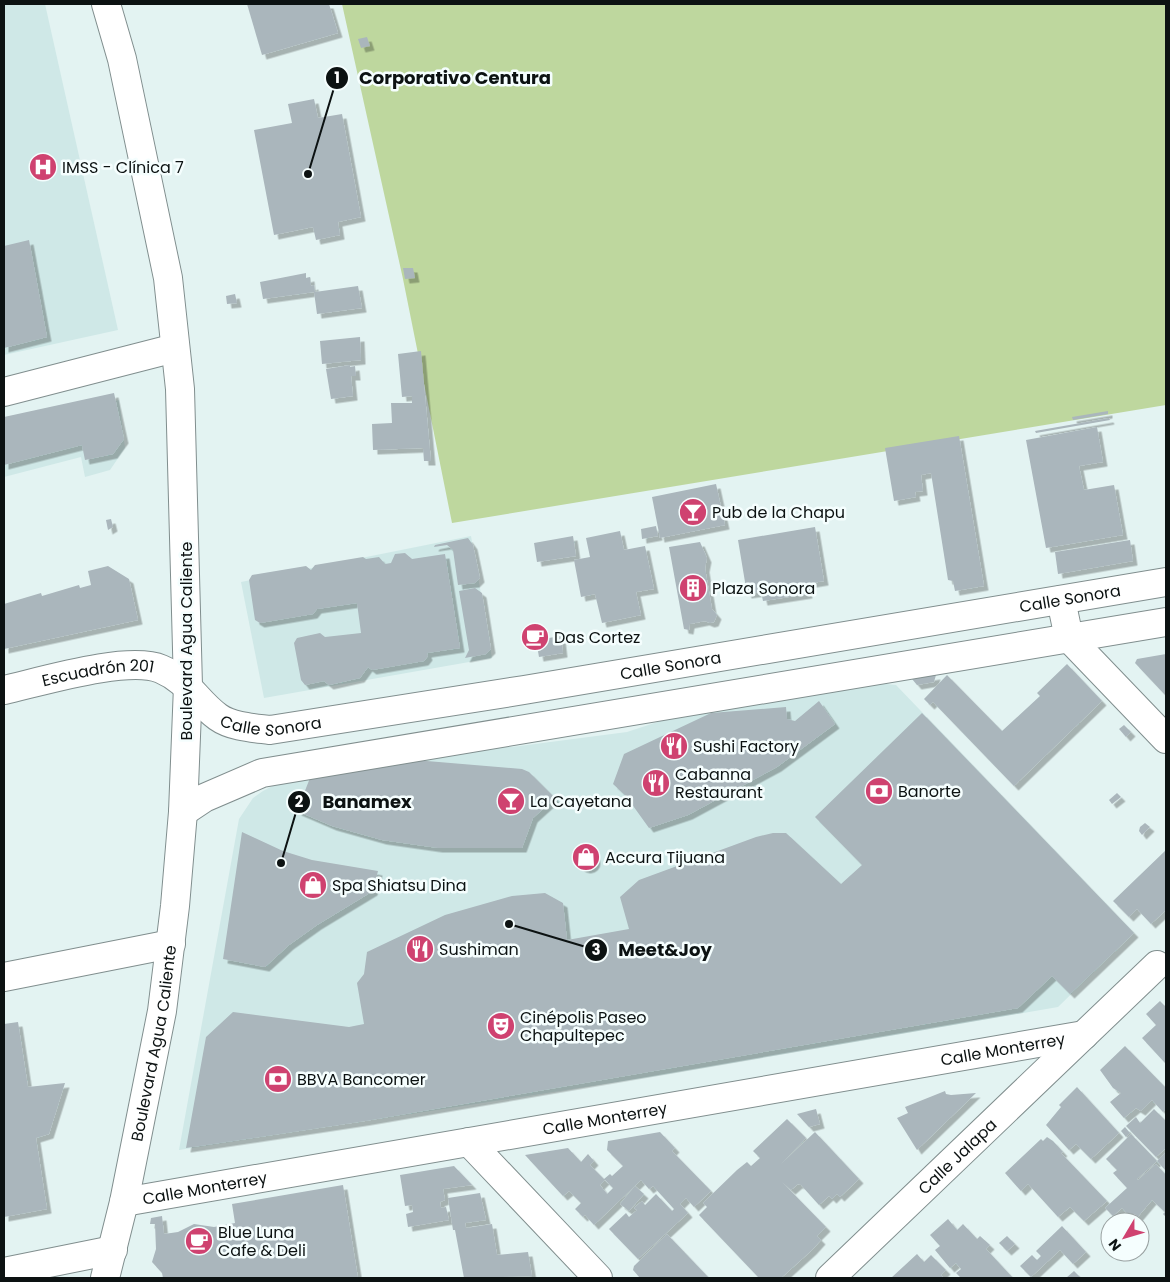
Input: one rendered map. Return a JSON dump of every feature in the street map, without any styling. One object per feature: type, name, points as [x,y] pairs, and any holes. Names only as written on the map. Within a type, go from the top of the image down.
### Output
[{"type":"street","name":"Boulevard Agua Caliente","points":[[105,1278],[124,1202],[162,1011],[171,944],[183,812],[188,686],[180,389],[168,278],[122,59],[106,4]]},
{"type":"street","points":[[4,392],[175,348]]},
{"type":"street","name":"Calle Sonora","points":[[188,686],[220,719],[244,727],[270,730],[524,690],[1166,582]]},
{"type":"street","points":[[1061,600],[1069,638],[1166,739]]},
{"type":"street","points":[[183,812],[204,798],[262,773],[1166,622]]},
{"type":"street","name":"Escuadrón 201","points":[[4,690],[124,664],[159,668],[188,686]]},
{"type":"street","points":[[4,977],[171,944]]},
{"type":"street","name":"Calle Jalapa","points":[[830,1278],[1157,965]]},
{"type":"street","name":"Calle Monterrey","points":[[124,1202],[1084,1035]]},
{"type":"street","points":[[469,1142],[598,1278]]},
{"type":"street","points":[[4,1272],[113,1250]]},
{"type":"shaded area","name":"IMSS - Clínica 7","points":[[4,4],[45,4],[118,330],[4,355]]},
{"type":"shaded area","points":[[119,400],[125,448],[110,470],[85,477],[81,457],[4,477],[4,429]]},
{"type":"shaded area","points":[[471,536],[492,658],[264,698],[241,582]]},
{"type":"shaded area","points":[[867,682],[896,685],[1134,933],[1058,1007],[656,1076],[179,1150],[239,819],[253,798],[263,791],[278,783],[499,746],[512,747],[627,732],[697,709]]},
{"type":"green space","points":[[342,4],[1166,4],[1166,405],[452,523],[403,279]]},
{"type":"building","points":[[247,4],[329,4],[338,33],[262,55]]},
{"type":"building","points":[[367,37],[370,46],[361,48],[358,39]]},
{"type":"building","points":[[314,99],[318,118],[342,114],[361,217],[338,222],[340,235],[316,240],[313,227],[274,235],[254,130],[292,123],[288,104]]},
{"type":"building","points":[[29,240],[47,337],[4,348],[4,246]]},
{"type":"building","points":[[403,268],[413,268],[415,278],[405,279]]},
{"type":"building","points":[[306,273],[306,278],[310,277],[311,286],[314,285],[315,292],[358,286],[362,308],[317,314],[314,292],[263,299],[260,282]]},
{"type":"building","points":[[235,294],[237,303],[227,304],[226,296]]},
{"type":"building","points":[[360,337],[361,360],[322,364],[320,341]]},
{"type":"building","points":[[421,351],[431,461],[424,461],[423,448],[373,450],[372,424],[392,423],[391,403],[412,403],[412,396],[402,397],[398,354]]},
{"type":"building","points":[[350,365],[350,367],[355,366],[356,376],[351,376],[353,396],[331,399],[326,369]]},
{"type":"building","points":[[114,393],[124,439],[113,454],[85,460],[82,445],[4,465],[4,417]]},
{"type":"building","points":[[1108,411],[1108,414],[1073,420],[1072,417]]},
{"type":"building","points":[[1109,418],[1110,420],[1036,433],[1035,431]]},
{"type":"building","points":[[1097,427],[1103,462],[1079,466],[1084,490],[1114,485],[1123,535],[1046,548],[1026,440]]},
{"type":"building","points":[[959,436],[984,586],[955,591],[953,581],[948,580],[931,473],[921,475],[923,491],[915,492],[916,497],[894,501],[885,448]]},
{"type":"building","points":[[716,484],[725,525],[660,538],[652,497]]},
{"type":"building","points":[[111,519],[113,527],[108,530],[106,520]]},
{"type":"building","points":[[656,526],[658,536],[642,539],[641,529]]},
{"type":"building","points":[[815,527],[824,581],[806,584],[808,594],[763,601],[761,592],[747,594],[738,540]]},
{"type":"building","points":[[620,531],[624,550],[645,546],[654,589],[636,592],[641,615],[602,623],[595,594],[581,597],[574,560],[590,557],[586,538]]},
{"type":"building","points":[[573,536],[576,556],[537,562],[534,543]]},
{"type":"building","points":[[468,538],[473,545],[480,578],[475,583],[458,585],[453,550],[447,545],[434,547],[435,545]]},
{"type":"building","points":[[1130,540],[1133,561],[1058,574],[1055,552]]},
{"type":"building","name":"Plaza Sonora","points":[[700,542],[707,558],[705,568],[712,609],[717,615],[714,622],[705,621],[690,624],[689,630],[684,629],[669,547]]},
{"type":"building","points":[[405,553],[412,559],[445,554],[460,648],[427,653],[428,656],[424,661],[372,670],[368,667],[360,678],[329,685],[324,681],[305,685],[301,680],[294,643],[297,638],[320,633],[325,637],[361,633],[357,603],[317,609],[313,614],[260,623],[255,620],[249,580],[252,575],[306,566],[311,570],[315,565],[363,557],[366,559],[379,557],[385,564],[391,563],[395,554]]},
{"type":"building","points":[[108,566],[129,579],[138,620],[4,649],[4,604],[41,593],[42,596],[79,585],[80,588],[91,585],[88,571]]},
{"type":"building","points":[[475,588],[482,593],[491,649],[486,654],[465,658],[469,650],[459,591]]},
{"type":"building","points":[[561,636],[563,653],[539,657],[536,640]]},
{"type":"building","points":[[1166,654],[1166,696],[1135,663],[1137,659]]},
{"type":"building","points":[[1067,664],[1102,701],[1014,786],[933,702],[930,705],[924,699],[947,675],[1002,731],[1040,696],[1037,693]]},
{"type":"building","points":[[936,675],[934,682],[917,685],[912,679]]},
{"type":"building","points":[[819,701],[835,724],[777,767],[688,815],[649,828],[626,796],[613,784],[624,754],[711,713],[786,707],[787,719],[795,721]]},
{"type":"building","points":[[922,713],[1134,933],[1070,994],[1052,976],[1018,1008],[365,1121],[186,1148],[206,1037],[233,1012],[349,1027],[364,1024],[357,983],[364,974],[367,952],[445,915],[512,896],[545,893],[563,903],[567,940],[629,929],[620,897],[639,880],[756,837],[773,833],[786,833],[841,884],[862,865],[815,817]]},
{"type":"building","points":[[1124,725],[1131,732],[1126,737],[1119,729]]},
{"type":"building","points":[[403,759],[522,769],[529,772],[555,798],[533,818],[522,848],[438,848],[382,840],[332,826],[297,811],[310,778]]},
{"type":"building","points":[[1117,793],[1121,797],[1112,804],[1109,800]]},
{"type":"building","points":[[1145,823],[1150,827],[1142,835],[1139,831],[1140,827]]},
{"type":"building","points":[[242,832],[283,851],[312,860],[378,871],[373,891],[317,925],[289,945],[265,967],[223,959]]},
{"type":"building","points":[[586,849],[593,852],[596,859],[593,866],[586,869],[579,866],[576,859],[579,852]]},
{"type":"building","points":[[1166,850],[1166,910],[1151,924],[1137,909],[1129,917],[1113,901]]},
{"type":"building","points":[[1160,1001],[1166,1007],[1166,1064],[1142,1038],[1156,1025],[1146,1014]]},
{"type":"building","points":[[18,1022],[28,1087],[65,1083],[49,1134],[36,1138],[47,1209],[4,1217],[4,1024]]},
{"type":"building","points":[[1125,1046],[1166,1088],[1166,1109],[1163,1112],[1152,1100],[1141,1111],[1136,1108],[1124,1118],[1110,1102],[1121,1093],[1113,1088],[1100,1070]]},
{"type":"building","points":[[1077,1087],[1119,1133],[1091,1159],[1076,1144],[1069,1150],[1046,1125],[1061,1107],[1059,1105]]},
{"type":"building","points":[[945,1091],[946,1094],[951,1095],[976,1093],[917,1150],[897,1118],[908,1113],[905,1107]]},
{"type":"building","points":[[816,1109],[820,1124],[809,1127],[797,1114]]},
{"type":"building","points":[[1154,1109],[1166,1121],[1166,1148],[1156,1157],[1126,1126],[1136,1117],[1140,1123]]},
{"type":"building","points":[[787,1119],[806,1138],[781,1164],[815,1132],[859,1179],[840,1197],[837,1194],[832,1199],[829,1196],[819,1205],[801,1185],[798,1184],[791,1190],[782,1182],[826,1227],[817,1236],[821,1240],[781,1278],[759,1278],[699,1215],[707,1207],[703,1203],[737,1170],[747,1162],[751,1166],[760,1158],[753,1151]]},
{"type":"building","points":[[1125,1127],[1130,1133],[1126,1137],[1121,1131]]},
{"type":"building","points":[[660,1132],[675,1148],[672,1151],[711,1191],[694,1207],[686,1198],[680,1204],[688,1213],[638,1259],[609,1229],[626,1213],[629,1217],[637,1210],[634,1208],[642,1201],[645,1205],[656,1194],[672,1211],[674,1209],[653,1186],[649,1189],[641,1180],[594,1225],[585,1215],[583,1217],[575,1209],[581,1203],[569,1191],[563,1196],[525,1155],[568,1148],[581,1162],[588,1154],[594,1161],[590,1165],[604,1179],[610,1174],[612,1176],[623,1166],[607,1150],[608,1141]],"holes":[[[605,1180],[613,1188],[607,1194],[600,1185]]]},
{"type":"building","points":[[1131,1134],[1157,1161],[1137,1179],[1156,1164],[1166,1175],[1166,1217],[1163,1214],[1165,1212],[1152,1200],[1142,1212],[1126,1212],[1122,1208],[1118,1212],[1109,1212],[1105,1208],[1127,1188],[1113,1173],[1117,1170],[1106,1159]]},
{"type":"building","points":[[1047,1137],[1053,1141],[1063,1152],[1061,1153],[1107,1201],[1084,1221],[1070,1207],[1058,1217],[1028,1184],[1021,1191],[1005,1173],[1041,1139],[1043,1141]]},
{"type":"building","points":[[1166,1152],[1166,1171],[1157,1161]]},
{"type":"building","points":[[454,1166],[472,1185],[443,1189],[445,1200],[440,1202],[441,1208],[446,1207],[449,1220],[408,1227],[406,1214],[413,1212],[412,1205],[405,1206],[400,1175]]},
{"type":"building","points":[[343,1185],[358,1278],[163,1278],[162,1273],[152,1262],[156,1249],[155,1224],[150,1224],[151,1218],[162,1216],[164,1234],[178,1232],[194,1224],[214,1227],[235,1223],[232,1204]]},
{"type":"building","points":[[635,1186],[644,1194],[629,1211],[620,1204]]},
{"type":"building","points":[[480,1193],[486,1220],[465,1223],[466,1228],[492,1224],[497,1255],[528,1252],[532,1276],[464,1278],[448,1198]]},
{"type":"building","points":[[948,1219],[957,1230],[963,1224],[977,1239],[980,1236],[990,1245],[986,1249],[1013,1278],[961,1278],[956,1273],[961,1269],[956,1263],[950,1268],[935,1250],[940,1246],[930,1235]]},
{"type":"building","points":[[1062,1226],[1086,1252],[1073,1264],[1060,1250],[1031,1277],[1020,1266],[1032,1255],[1037,1260],[1041,1256],[1036,1251]]},
{"type":"building","points":[[667,1234],[709,1278],[640,1278],[633,1270],[634,1266]]},
{"type":"building","points":[[1007,1236],[1015,1244],[1007,1251],[999,1243]]},
{"type":"building","points":[[917,1254],[924,1262],[931,1255],[946,1270],[941,1275],[944,1278],[891,1278]]},
{"type":"building","points":[[1074,1271],[1081,1278],[1066,1278]]},
{"type":"place","name":"IMSS - Clínica 7","points":[[43,167]]},
{"type":"place","name":"Corporativo Centura","points":[[308,174]]},
{"type":"place","name":"Pub de la Chapu","points":[[693,512]]},
{"type":"place","name":"Plaza Sonora","points":[[693,588]]},
{"type":"place","name":"Das Cortez","points":[[535,637]]},
{"type":"place","name":"Sushi Factory","points":[[674,746]]},
{"type":"place","name":"Cabanna Restaurant","points":[[656,783]]},
{"type":"place","name":"Banorte","points":[[879,791]]},
{"type":"place","name":"La Cayetana","points":[[511,801]]},
{"type":"place","name":"Accura Tijuana","points":[[586,857]]},
{"type":"place","name":"Banamex","points":[[281,863]]},
{"type":"place","name":"Spa Shiatsu Dina","points":[[313,885]]},
{"type":"place","name":"Meet&Joy","points":[[509,924]]},
{"type":"place","name":"Sushiman","points":[[420,949]]},
{"type":"place","name":"Cinépolis Paseo Chapultepec","points":[[501,1026]]},
{"type":"place","name":"BBVA Bancomer","points":[[278,1079]]},
{"type":"place","name":"Blue Luna Cafe & Deli","points":[[199,1241]]}]
